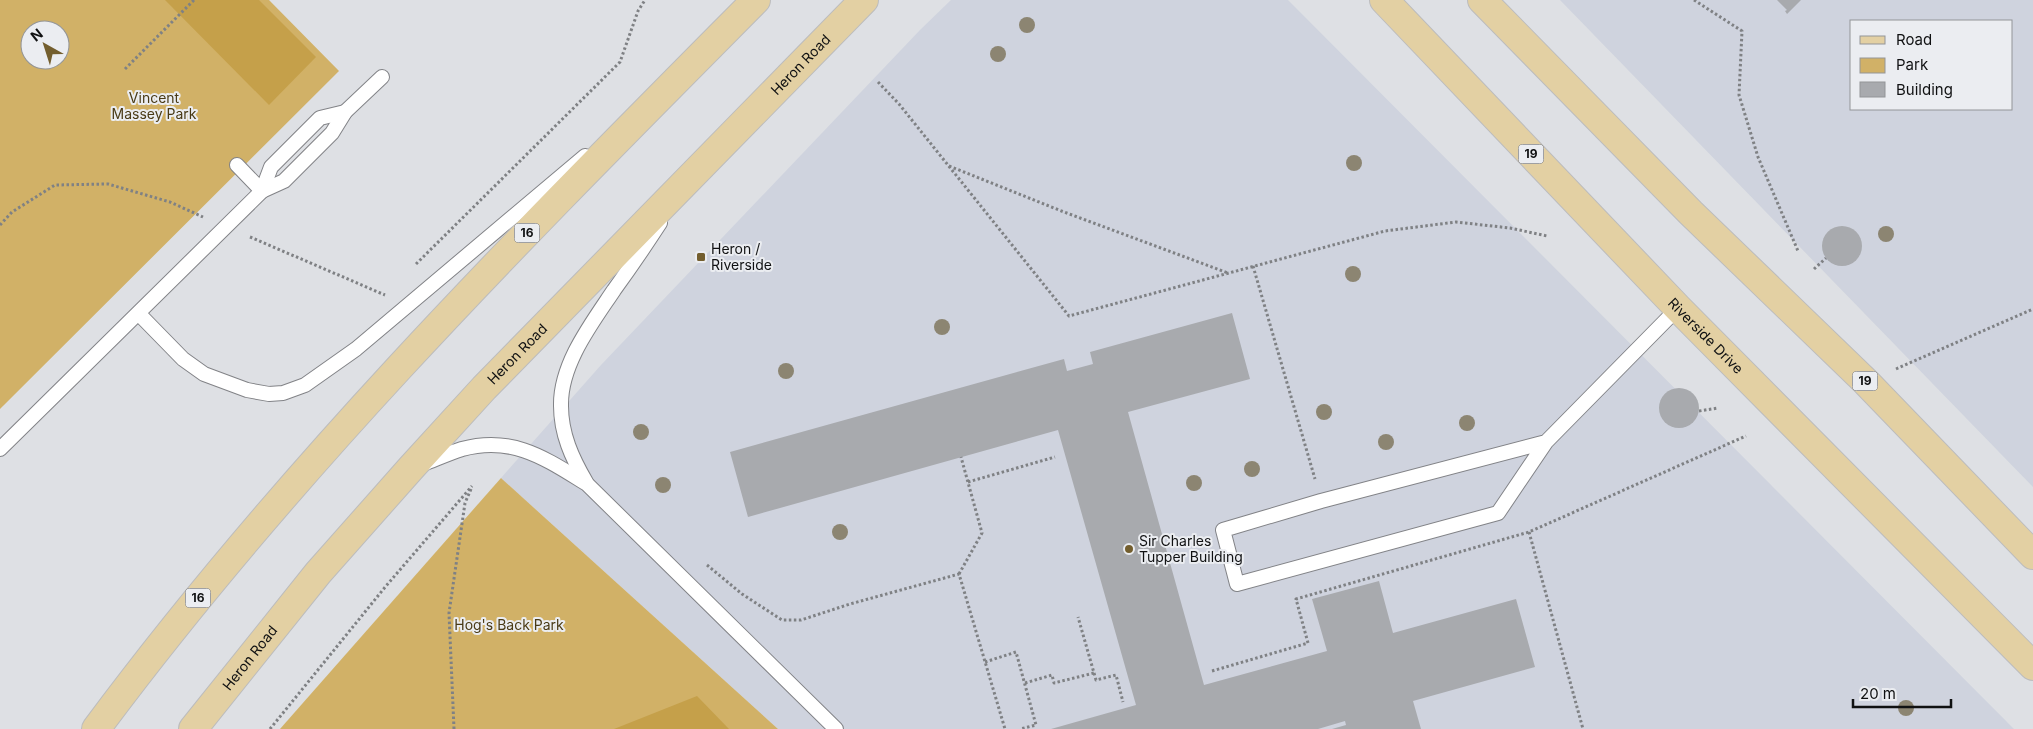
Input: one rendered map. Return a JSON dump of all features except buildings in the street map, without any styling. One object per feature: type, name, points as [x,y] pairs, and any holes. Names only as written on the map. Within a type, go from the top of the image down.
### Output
[{"type":"main road","name":"16","points":[[96,729],[200,595],[390,376],[456,305],[756,0]]},
{"type":"main road","name":"Heron Road","points":[[193,729],[318,573],[410,468],[484,388],[864,0]]},
{"type":"main road","name":"Riverside Drive","points":[[1384,0],[1678,308],[2033,666]]},
{"type":"main road","name":"19","points":[[1482,0],[1691,213],[1866,382],[2033,555]]},
{"type":"lane","points":[[138,314],[183,359],[204,374],[247,390],[269,394],[283,393],[305,385],[356,349],[683,74]]},
{"type":"lane","points":[[0,449],[262,192],[284,181],[332,133],[344,112],[382,77]]},
{"type":"lane","points":[[237,165],[262,192]]},
{"type":"lane","points":[[587,484],[570,452],[562,423],[560,404],[571,361],[586,332],[691,178]]},
{"type":"lane","points":[[1546,442],[1321,501],[1223,530],[1237,584],[1498,513],[1546,442],[1678,308]]},
{"type":"lane","points":[[410,468],[462,449],[485,445],[528,450],[547,459],[587,484],[836,729]]},
{"type":"path","points":[[125,69],[194,0]]},
{"type":"path","points":[[412,268],[620,62],[638,11],[644,0]]},
{"type":"path","points":[[1694,0],[1742,31],[1739,95],[1758,157],[1798,251]]},
{"type":"path","points":[[878,82],[899,104],[1069,316],[1385,230],[1456,222],[1510,228],[1547,236]]},
{"type":"path","points":[[949,166],[1064,212],[1228,273]]},
{"type":"path","points":[[0,225],[12,212],[55,185],[108,184],[170,202],[385,295],[392,288]]},
{"type":"path","points":[[1814,269],[1826,258]]},
{"type":"path","points":[[1253,266],[1321,501]]},
{"type":"path","points":[[1866,382],[2033,308]]},
{"type":"path","points":[[1699,411],[1718,408]]},
{"type":"path","points":[[1212,671],[1308,643],[1296,599],[1529,532],[1746,436]]},
{"type":"path","points":[[706,564],[742,594],[782,620],[801,620],[850,604],[959,574],[982,533],[961,457]]},
{"type":"path","points":[[968,482],[1055,457]]},
{"type":"path","points":[[270,729],[386,586],[472,486],[465,503],[450,613],[454,729]]},
{"type":"path","points":[[1529,532],[1583,729]]},
{"type":"path","points":[[959,574],[1004,729]]},
{"type":"path","points":[[1078,616],[1096,680],[1116,675],[1124,702]]},
{"type":"path","points":[[985,662],[1016,652],[1036,725],[1020,729]]},
{"type":"path","points":[[1025,683],[1052,675],[1054,683],[1094,672]]},
{"type":"shaded area","points":[[165,0],[259,0],[316,57],[269,105]]},
{"type":"shaded area","points":[[951,0],[1288,0],[2014,729],[778,729],[501,478],[601,365],[920,30]]},
{"type":"shaded area","points":[[1560,0],[2033,0],[2033,487]]},
{"type":"shaded area","points":[[697,696],[729,729],[614,729]]},
{"type":"green space","name":"Vincent Massey Park","points":[[0,0],[269,0],[339,71],[0,409]]},
{"type":"green space","name":"Hog's Back Park","points":[[501,478],[778,729],[280,729]]},
{"type":"place","name":"Heron / Riverside","points":[[701,257]]},
{"type":"place","name":"Sir Charles Tupper Building","points":[[1129,549]]}]
